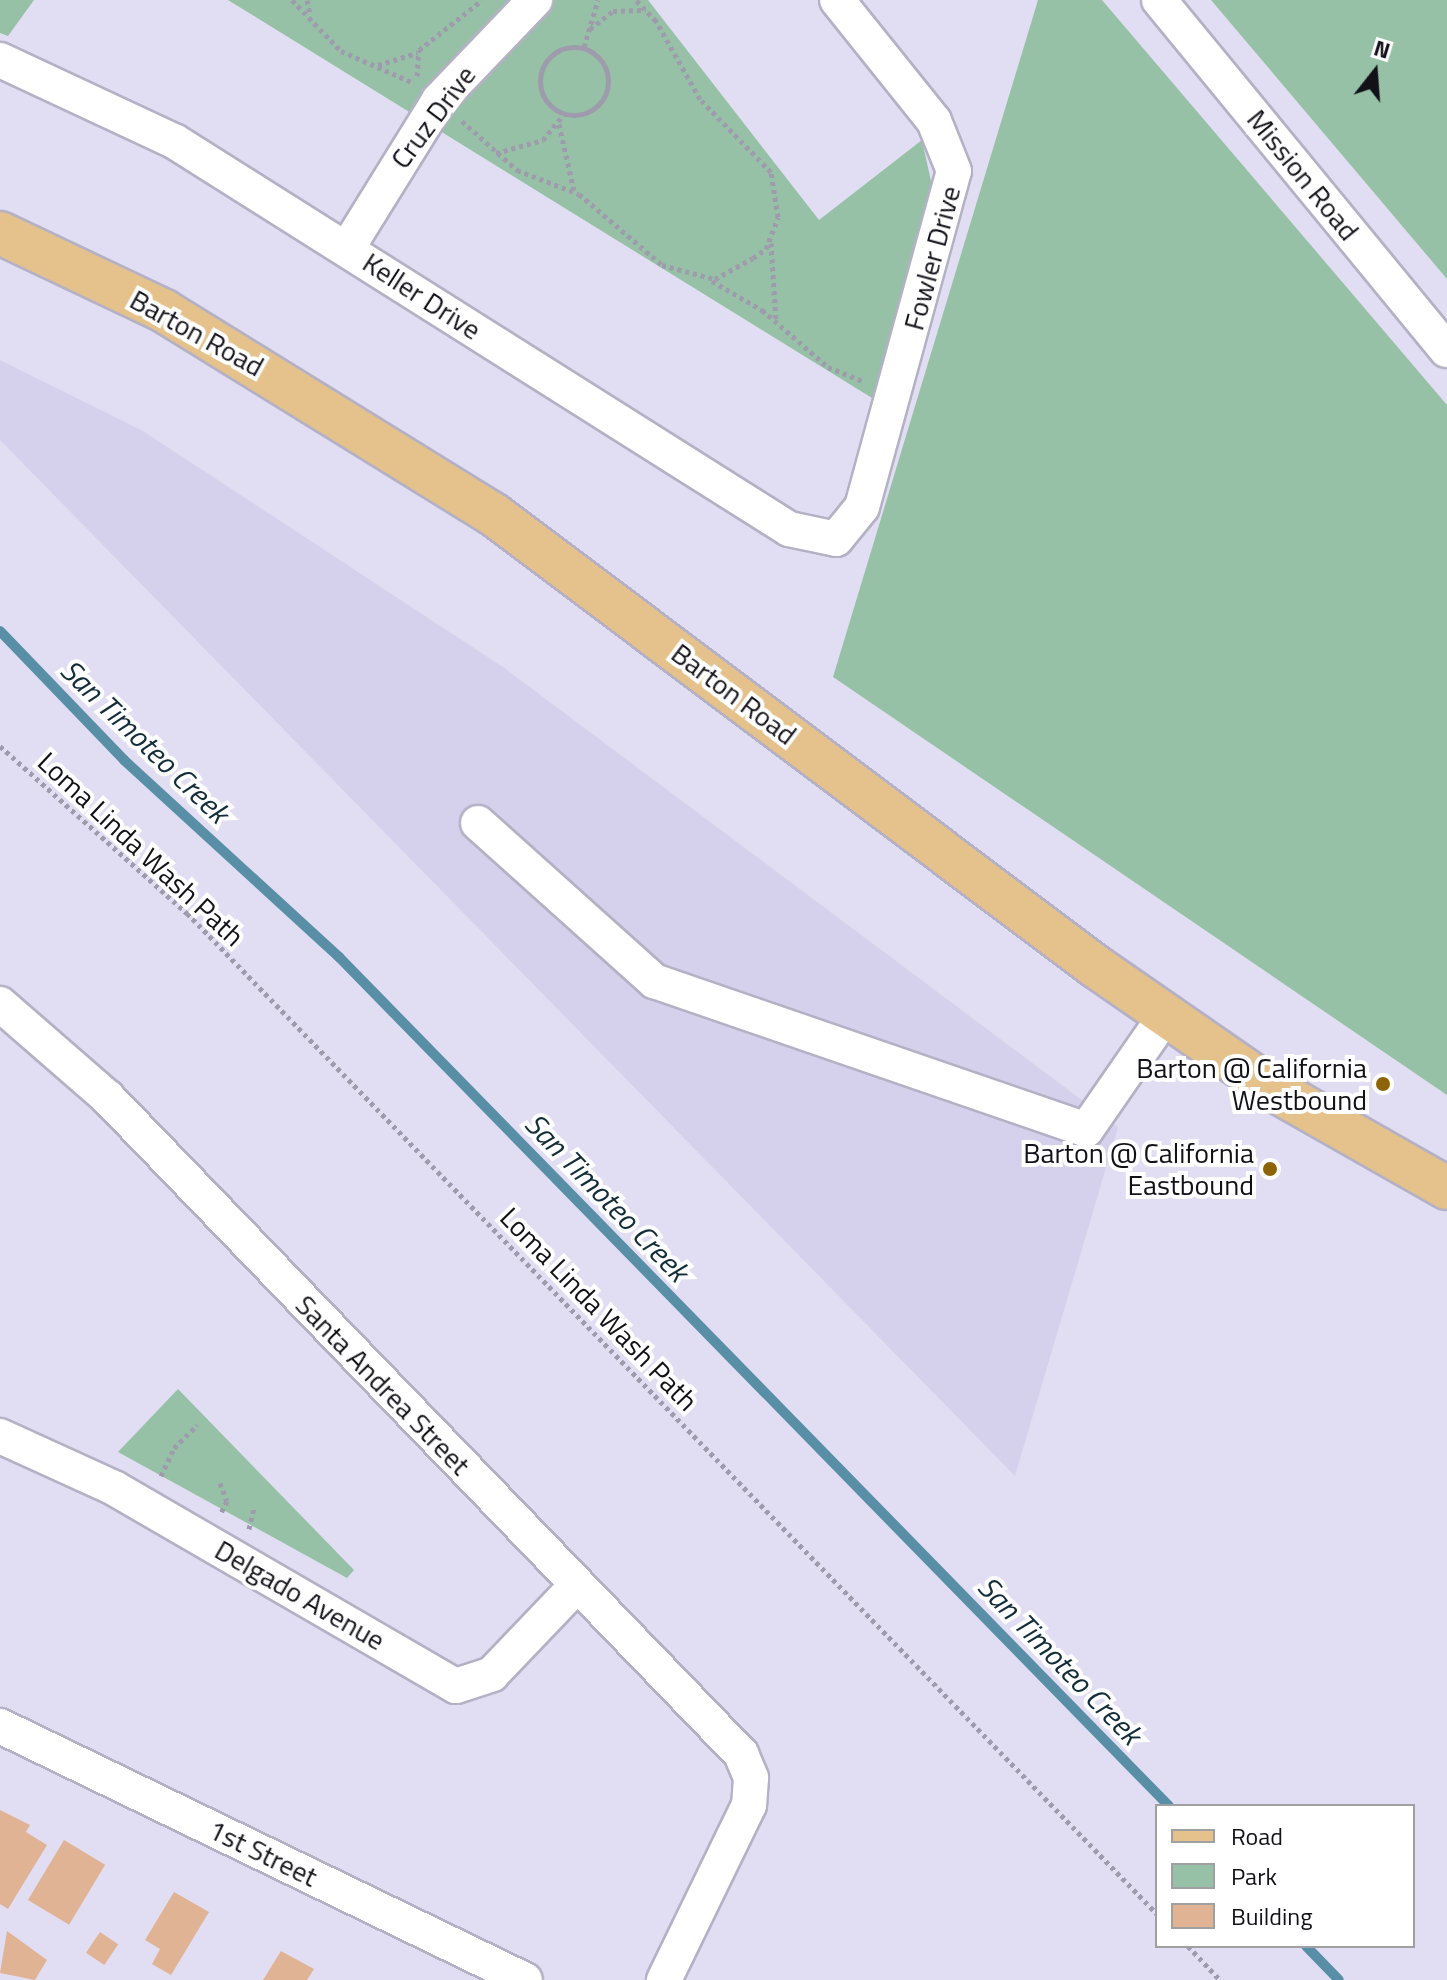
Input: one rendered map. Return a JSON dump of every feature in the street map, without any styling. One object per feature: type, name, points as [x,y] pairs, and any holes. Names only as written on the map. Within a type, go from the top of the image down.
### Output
[{"type":"main road","name":"Barton Road","points":[[0,233],[164,311],[493,514],[1165,1016],[1271,1088],[1447,1188]]},
{"type":"street","name":"Cruz Drive","points":[[348,247],[428,93],[535,0]]},
{"type":"street","name":"Fowler Drive","points":[[836,539],[862,507],[954,171],[934,121],[837,0]]},
{"type":"street","name":"Mission Road","points":[[1159,0],[1447,350]]},
{"type":"street","name":"Keller Drive","points":[[0,60],[174,141],[348,247],[789,529],[836,539]]},
{"type":"street","points":[[478,823],[654,981],[1086,1130],[1165,1016]]},
{"type":"street","name":"Santa Andrea Street","points":[[0,1004],[108,1098],[575,1587],[741,1754],[751,1778],[749,1805],[664,1980]]},
{"type":"street","name":"Delgado Avenue","points":[[0,1436],[114,1488],[456,1686],[492,1674],[575,1587]]},
{"type":"street","name":"1st Street","points":[[0,1726],[525,1980]]},
{"type":"path","points":[[292,0],[310,15],[341,51],[377,65],[428,93],[495,153],[574,192],[646,255],[708,278],[776,322],[828,367],[874,384]]},
{"type":"path","points":[[307,0],[310,15]]},
{"type":"path","points":[[377,65],[417,53],[482,0]]},
{"type":"path","points":[[584,47],[598,0]]},
{"type":"path","points":[[636,0],[646,10],[700,99],[771,172],[778,217],[771,240],[776,322]]},
{"type":"path","points":[[590,29],[613,11],[646,10]]},
{"type":"path","points":[[495,153],[543,140],[564,114],[598,106],[607,91],[608,73],[584,47]]},
{"type":"path","points":[[564,114],[540,88],[541,70],[550,55],[584,47]]},
{"type":"path","points":[[417,53],[428,93]]},
{"type":"path","points":[[559,121],[574,192]]},
{"type":"path","points":[[708,278],[732,272],[771,240]]},
{"type":"path","name":"Loma Linda Wash Path","points":[[0,746],[187,913],[1155,1912]]},
{"type":"path","points":[[172,1486],[159,1479],[174,1448],[197,1425]]},
{"type":"path","points":[[209,1506],[221,1513],[227,1501],[220,1483]]},
{"type":"path","points":[[1190,1948],[1220,1980]]},
{"type":"shaded area","points":[[0,360],[143,431],[503,667],[1118,1127],[1015,1476],[0,440]]},
{"type":"green space","points":[[0,0],[34,0],[8,36],[0,33]]},
{"type":"green space","points":[[228,0],[648,0],[819,220],[922,140],[934,195],[872,398]]},
{"type":"green space","points":[[1038,0],[1102,0],[1447,405],[1447,1095],[833,677]]},
{"type":"green space","points":[[1211,0],[1447,0],[1447,279]]},
{"type":"green space","points":[[178,1389],[354,1570],[347,1578],[118,1452]]},
{"type":"building","points":[[0,1810],[30,1825],[26,1832],[47,1845],[8,1909],[0,1904]]},
{"type":"building","points":[[64,1840],[105,1865],[69,1925],[28,1900]]},
{"type":"building","points":[[174,1892],[209,1912],[171,1975],[152,1964],[160,1949],[145,1940]]},
{"type":"building","points":[[7,1931],[47,1960],[35,1980],[0,1973]]},
{"type":"building","points":[[100,1932],[118,1944],[104,1965],[86,1953]]},
{"type":"building","points":[[281,1951],[314,1969],[307,1980],[263,1980]]},
{"type":"waterway","name":"San Timoteo Creek","points":[[0,631],[124,760],[339,957],[1167,1804]]},
{"type":"waterway","name":"San Timoteo Creek","points":[[1308,1948],[1339,1980]]},
{"type":"place","name":"Barton @ California Westbound","points":[[1383,1084]]},
{"type":"place","name":"Barton @ California Eastbound","points":[[1270,1169]]}]
